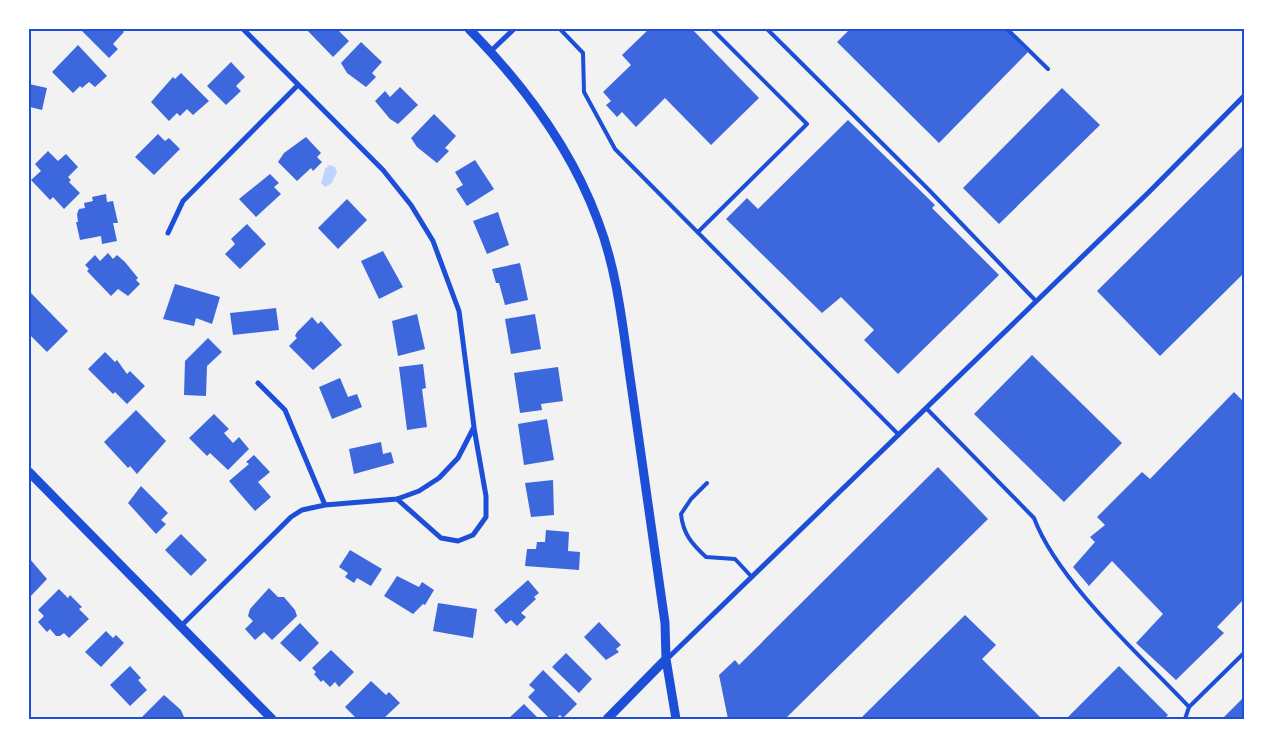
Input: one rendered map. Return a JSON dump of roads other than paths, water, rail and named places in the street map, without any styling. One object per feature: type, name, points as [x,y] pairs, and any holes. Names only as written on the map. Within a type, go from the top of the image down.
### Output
[{"type":"street","points":[[242,29],[383,170],[411,205],[433,241],[459,311],[474,427],[486,496],[486,518],[473,535],[458,542],[441,538],[397,499]]},
{"type":"street","points":[[469,29],[491,51],[536,106],[562,147],[598,222],[617,288],[665,623],[666,660],[676,719]]},
{"type":"street","points":[[491,51],[514,29]]},
{"type":"street","points":[[168,233],[183,200],[298,85]]},
{"type":"street","points":[[607,719],[751,576],[899,435],[1244,96]]},
{"type":"street","points":[[258,383],[285,410],[325,506]]},
{"type":"street","points":[[180,626],[291,517],[302,510],[397,499],[419,490],[439,478],[458,458],[474,427]]},
{"type":"street","points":[[29,472],[272,719]]},
{"type":"lane","points":[[560,29],[583,53],[584,92],[615,149],[899,435]]},
{"type":"lane","points":[[698,232],[807,124],[712,29]]},
{"type":"lane","points":[[768,29],[928,188],[1036,301]]},
{"type":"lane","points":[[1006,29],[1048,69]]},
{"type":"lane","points":[[926,408],[1034,518],[1041,538],[1083,595],[1189,707]]},
{"type":"lane","points":[[707,483],[691,499],[681,514],[682,527],[690,541],[706,557],[735,560],[751,576]]},
{"type":"lane","points":[[1185,719],[1189,707],[1244,653]]},
{"type":"water","points":[[329,165],[335,167],[337,172],[332,183],[325,187],[321,183],[325,169]]}]
